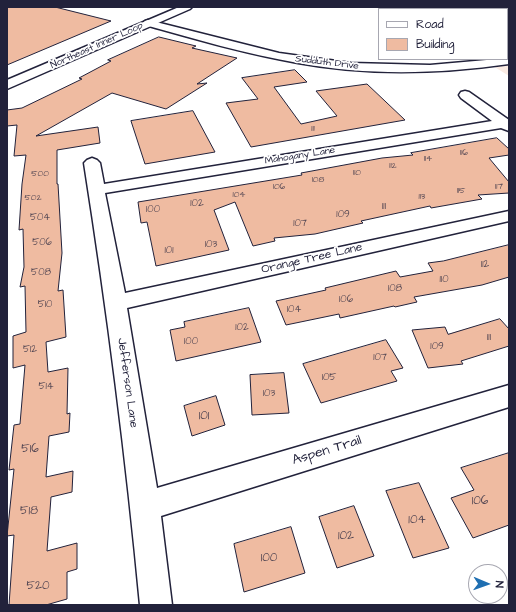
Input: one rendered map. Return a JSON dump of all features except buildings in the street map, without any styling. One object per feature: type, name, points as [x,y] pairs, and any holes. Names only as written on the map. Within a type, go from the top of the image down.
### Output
[{"type":"main road","name":"Northeast Inner Loop","points":[[7,85],[187,7]]},
{"type":"street","name":"Sudduth Drive","points":[[148,23],[297,60],[331,65],[374,68],[430,69],[473,66],[509,61]]},
{"type":"street","points":[[465,95],[506,125]]},
{"type":"street","name":"Mahogany Lane","points":[[96,190],[506,125]]},
{"type":"street","name":"Jefferson Lane","points":[[92,163],[116,303],[156,605]]},
{"type":"street","name":"Orange Tree Lane","points":[[116,303],[509,216]]},
{"type":"street","name":"Aspen Trail","points":[[144,506],[509,396]]},
{"type":"shaded area","points":[[399,7],[509,7],[509,76],[484,60],[508,60],[508,8]]}]
